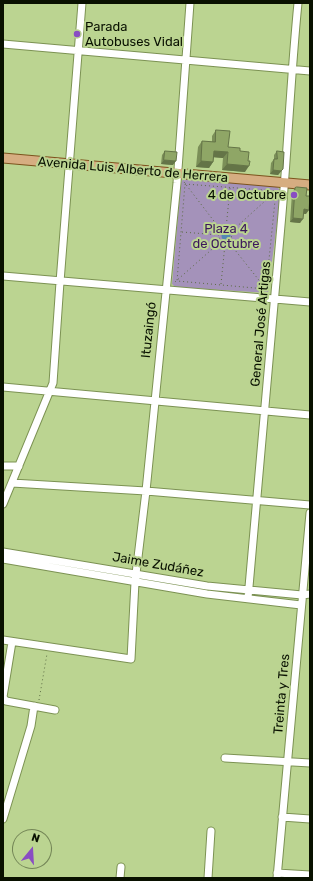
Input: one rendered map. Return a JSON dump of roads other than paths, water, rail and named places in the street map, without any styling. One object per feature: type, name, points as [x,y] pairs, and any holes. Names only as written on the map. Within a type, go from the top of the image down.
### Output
[{"type":"main road","name":"Avenida Luis Alberto de Herrera","points":[[3,158],[310,185]]},
{"type":"street","points":[[3,504],[51,392],[53,383],[82,3]]},
{"type":"street","name":"Ituzaingó","points":[[12,642],[131,659],[135,582],[146,491],[178,174],[190,3]]},
{"type":"street","name":"General José Artigas","points":[[248,598],[275,300],[298,3]]},
{"type":"street","points":[[3,44],[310,71]]},
{"type":"street","points":[[3,276],[165,291],[310,302]]},
{"type":"street","points":[[3,387],[310,415]]},
{"type":"street","points":[[3,466],[18,466]]},
{"type":"street","points":[[12,483],[146,491],[310,505]]},
{"type":"street","name":"Treinta y Tres","points":[[277,875],[301,605],[306,595],[310,513]]},
{"type":"street","name":"Jaime Zudáñez","points":[[3,552],[207,586],[306,595]]},
{"type":"street","name":"Jaime Zudáñez","points":[[3,559],[207,594],[301,605]]},
{"type":"street","points":[[3,640],[12,642],[3,697],[6,702],[55,710]]},
{"type":"street","points":[[3,820],[4,810],[36,706]]},
{"type":"street","points":[[225,758],[310,763]]},
{"type":"street","points":[[282,818],[310,819]]},
{"type":"street","points":[[208,878],[211,831]]},
{"type":"street","points":[[120,878],[121,867]]},
{"type":"street","points":[[277,875],[310,875]]},
{"type":"water","points":[[226,231],[231,236],[226,241],[221,236]]},
{"type":"place","name":"Parada Autobuses Vidal","points":[[77,34]]},
{"type":"place","name":"4 de Octubre","points":[[294,195]]},
{"type":"park label","name":"Plaza 4 de Octubre","points":[[226,236]]}]
